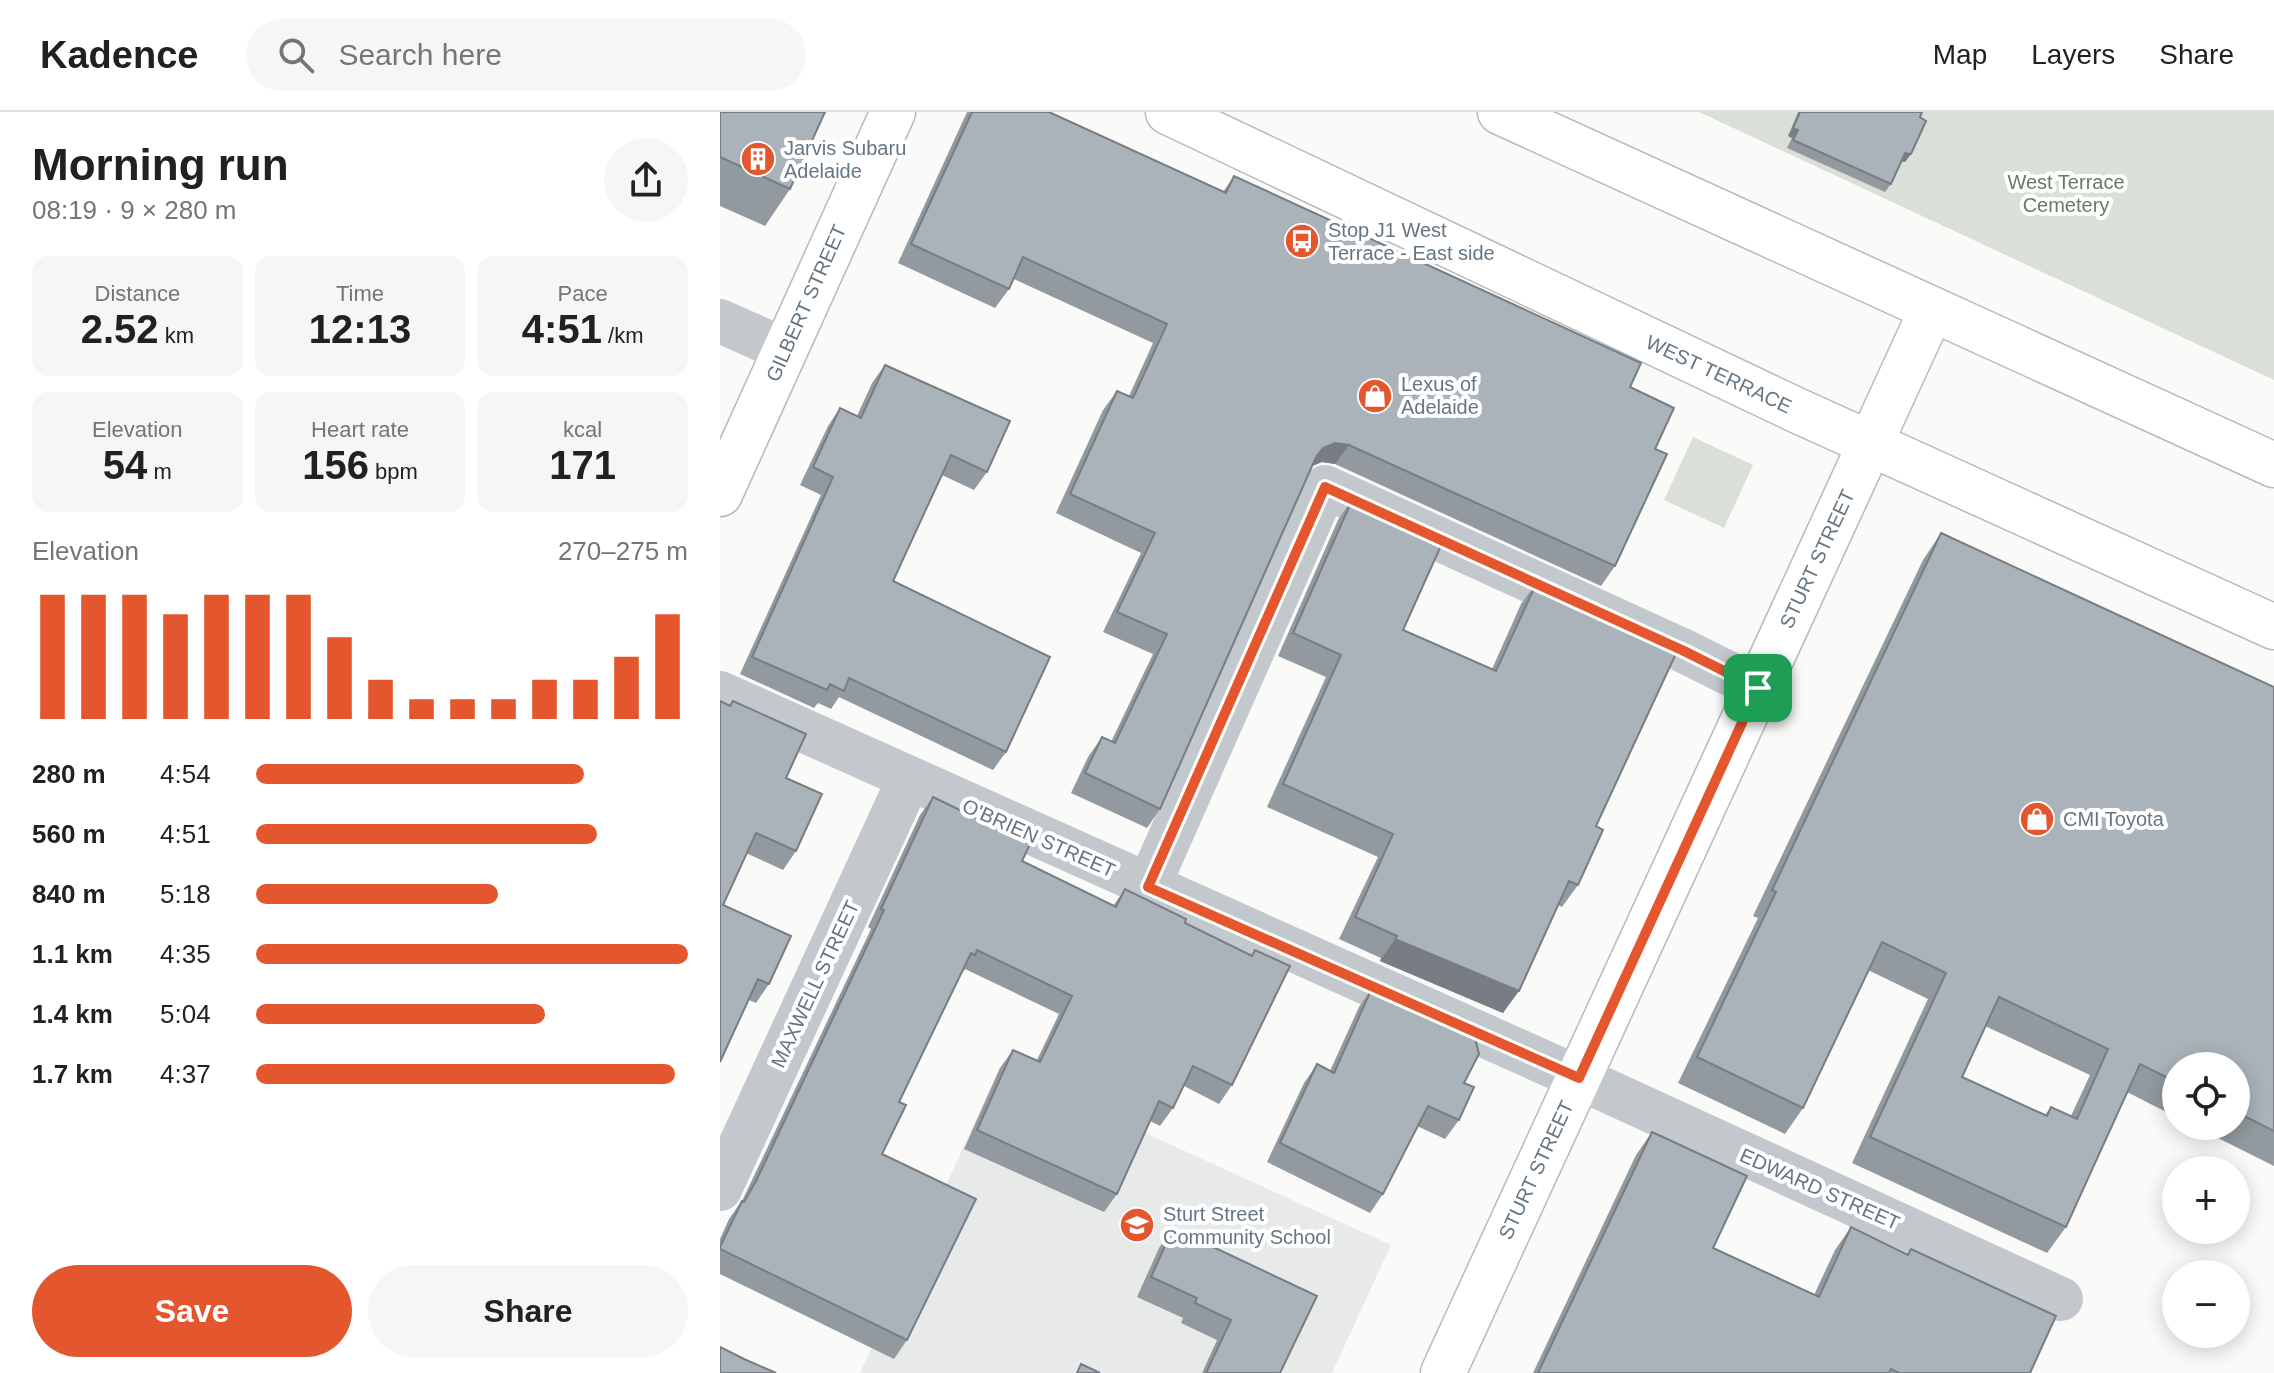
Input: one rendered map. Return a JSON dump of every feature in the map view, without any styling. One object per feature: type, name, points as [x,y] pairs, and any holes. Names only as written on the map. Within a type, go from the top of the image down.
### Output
[{"type":"main road","name":"GILBERT STREET","points":[[720,494],[893,112]]},
{"type":"main road","name":"WEST TERRACE","points":[[1168,112],[1870,444],[2274,627]]},
{"type":"main road","points":[[1500,112],[2274,465]]},
{"type":"main road","name":"STURT STREET","points":[[1443,1373],[1932,309]]},
{"type":"street","points":[[720,321],[785,350]]},
{"type":"street","points":[[1148,887],[1325,487],[1684,651],[1758,688]]},
{"type":"street","name":"O'BRIEN STREET","points":[[720,693],[1579,1078]]},
{"type":"street","name":"MAXWELL STREET","points":[[720,1189],[909,779]]},
{"type":"street","name":"EDWARD STREET","points":[[1579,1078],[2061,1299]]},
{"type":"shaded area","name":"Sturt Street Community School","points":[[1000,1067],[1391,1245],[1332,1373],[860,1373]]},
{"type":"green space","name":"West Terrace Cemetery","points":[[1699,112],[2274,112],[2274,380]]},
{"type":"green space","points":[[1693,437],[1753,465],[1724,528],[1664,500]]},
{"type":"building","name":"Jarvis Subaru Adelaide","points":[[720,112],[825,112],[790,189],[720,157]]},
{"type":"building","points":[[972,112],[1049,112],[1226,193],[1234,176],[1641,363],[1630,387],[1674,408],[1655,449],[1667,454],[1615,566],[1349,445],[1335,443],[1323,448],[1316,457],[1160,809],[1085,773],[1102,737],[1115,743],[1167,634],[1117,612],[1155,533],[1070,494],[1117,391],[1133,398],[1167,324],[1023,257],[1009,289],[911,244]]},
{"type":"building","points":[[1800,112],[1922,112],[1920,117],[1926,121],[1911,154],[1905,153],[1891,184],[1793,140],[1798,130],[1793,128]]},
{"type":"building","points":[[885,365],[1010,421],[987,472],[951,455],[893,581],[1050,657],[1006,752],[849,678],[844,691],[830,684],[827,690],[752,657],[833,477],[813,467],[840,408],[861,418]]},
{"type":"building","points":[[1353,498],[1444,539],[1403,630],[1496,671],[1537,582],[1679,647],[1596,826],[1603,830],[1578,885],[1569,881],[1519,991],[1395,939],[1397,936],[1355,917],[1393,834],[1283,784],[1341,655],[1293,633]]},
{"type":"building","name":"CMI Toyota","points":[[1941,533],[2274,687],[2274,1131],[2250,1119],[2250,1052],[2162,1052],[2162,1075],[2140,1064],[2066,1227],[1870,1137],[1946,973],[1882,942],[1803,1108],[1697,1057],[1776,892],[1772,890]],"holes":[[[1999,997],[2108,1049],[2077,1119],[2051,1107],[2047,1116],[1962,1077]]]},
{"type":"building","points":[[720,701],[730,706],[733,701],[806,734],[786,778],[822,794],[796,851],[756,833],[723,905],[791,936],[769,984],[758,979],[720,1062]]},
{"type":"building","points":[[933,797],[1030,844],[1022,861],[1116,907],[1125,889],[1252,956],[1255,950],[1290,966],[1232,1085],[1193,1066],[1173,1108],[1159,1101],[1117,1194],[977,1130],[1013,1050],[1040,1062],[1072,996],[977,950],[975,955],[971,953],[899,1102],[906,1105],[882,1154],[976,1199],[907,1340],[720,1247],[742,1201],[756,1181],[884,910],[881,909]]},
{"type":"building","points":[[1372,988],[1474,1034],[1479,1054],[1464,1083],[1474,1087],[1459,1120],[1428,1106],[1383,1194],[1280,1143],[1317,1064],[1334,1073]]},
{"type":"building","points":[[1652,1132],[1747,1176],[1713,1248],[1819,1297],[1851,1227],[1908,1255],[1911,1249],[2056,1316],[2030,1373],[1899,1373],[1891,1369],[1889,1373],[1538,1373]]},
{"type":"building","points":[[1173,1228],[1317,1296],[1280,1373],[1206,1373],[1231,1320],[1195,1303],[1197,1298],[1151,1277]]},
{"type":"building","points":[[720,1347],[744,1359],[776,1373],[720,1373]]},
{"type":"building","points":[[1081,1364],[1100,1373],[1077,1373]]},
{"type":"place","name":"Jarvis Subaru Adelaide","points":[[758,159]]},
{"type":"place","name":"Stop J1 West Terrace - East side","points":[[1302,241]]},
{"type":"place","name":"Lexus of Adelaide","points":[[1375,396]]},
{"type":"place","name":"CMI Toyota","points":[[2037,819]]},
{"type":"place","name":"Sturt Street Community School","points":[[1137,1225]]},
{"type":"route","points":[[1325,487],[1684,651],[1758,688],[1579,1078],[1148,887],[1325,487]]}]
